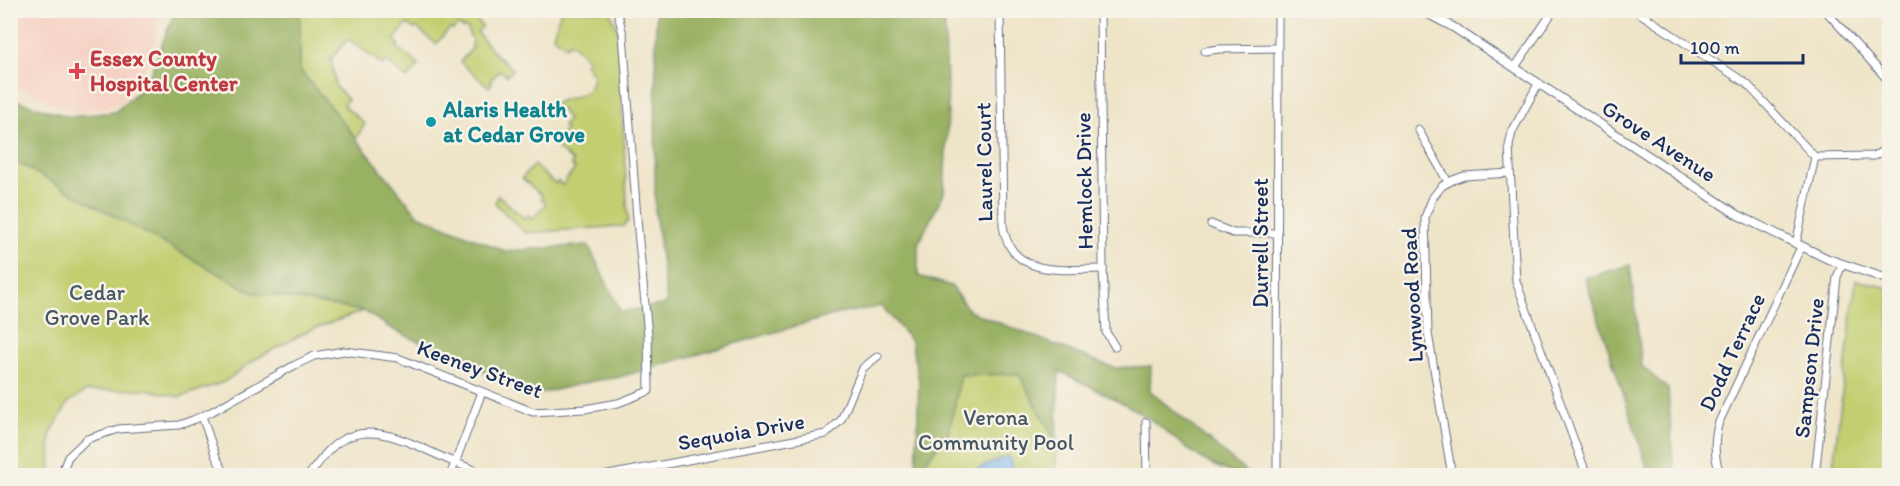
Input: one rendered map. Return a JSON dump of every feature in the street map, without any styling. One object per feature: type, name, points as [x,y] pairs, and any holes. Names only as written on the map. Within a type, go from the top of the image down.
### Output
[{"type":"street","name":"Keeney Street","points":[[63,476],[63,466],[68,456],[87,440],[118,429],[179,424],[202,416],[314,356],[344,351],[398,358],[533,412],[585,409],[618,404],[649,391],[648,335],[623,34],[617,10]]},
{"type":"street","name":"Laurel Court","points":[[1000,10],[1003,225],[1006,238],[1016,255],[1034,267],[1047,270],[1103,269]]},
{"type":"street","name":"Hemlock Drive","points":[[1100,10],[1103,269],[1106,332],[1115,347]]},
{"type":"street","name":"Durrell Street","points":[[1277,476],[1278,10]]},
{"type":"street","name":"Grove Avenue","points":[[1421,10],[1453,27],[1738,215],[1842,265],[1890,280]]},
{"type":"street","points":[[1515,68],[1554,10]]},
{"type":"street","points":[[1635,10],[1747,84],[1815,157],[1874,156],[1886,149],[1889,140],[1889,88],[1886,78],[1825,10]]},
{"type":"street","points":[[1205,51],[1278,48]]},
{"type":"street","points":[[1538,84],[1512,132],[1509,146],[1516,281],[1587,476]]},
{"type":"street","points":[[1418,129],[1448,182],[1464,176],[1510,173]]},
{"type":"street","name":"Dodd Terrace","points":[[1722,476],[1717,465],[1716,438],[1719,422],[1798,245],[1815,157]]},
{"type":"street","name":"Lynwood Road","points":[[1448,182],[1433,197],[1427,210],[1425,224],[1428,333],[1452,476]]},
{"type":"street","points":[[1211,224],[1233,233],[1278,233]]},
{"type":"street","name":"Sampson Drive","points":[[1815,476],[1837,277],[1842,265]]},
{"type":"street","name":"Sequoia Drive","points":[[603,476],[826,434],[840,420],[863,368],[878,356]]},
{"type":"street","points":[[450,476],[482,392]]},
{"type":"street","points":[[202,416],[216,457],[226,476]]},
{"type":"street","points":[[1146,422],[1147,476]]},
{"type":"street","points":[[308,476],[327,452],[344,439],[360,434],[378,433],[397,438],[490,476]]},
{"type":"shaded area","name":"Essex County Hospital Center","points":[[11,10],[161,11],[152,57],[126,99],[107,108],[73,112],[11,84]]},
{"type":"green space","points":[[561,10],[610,11],[618,30],[628,221],[624,226],[525,233],[495,203],[498,195],[525,219],[528,215],[532,219],[546,204],[541,199],[543,197],[522,178],[534,165],[555,184],[558,181],[562,185],[575,169],[571,165],[573,162],[553,144],[566,129],[563,126],[568,120],[562,110],[552,106],[584,93],[592,83],[593,74],[585,64],[589,60],[570,42],[566,46],[553,36]]},
{"type":"green space","points":[[175,11],[300,11],[300,70],[418,215],[505,251],[588,245],[621,312],[667,304],[655,211],[656,11],[944,11],[948,110],[944,193],[918,244],[918,276],[951,286],[969,311],[1114,368],[1151,366],[1150,391],[1250,475],[1235,473],[1208,463],[1138,411],[1059,371],[1056,442],[1019,374],[961,375],[948,435],[922,465],[922,475],[916,475],[919,381],[911,341],[882,306],[838,314],[616,378],[597,380],[534,395],[394,330],[364,311],[252,292],[20,164],[11,166],[11,99],[70,117],[115,112],[147,83]]},
{"type":"green space","points":[[300,11],[479,11],[477,20],[482,27],[477,32],[495,54],[513,69],[507,76],[500,70],[490,81],[492,83],[489,87],[460,62],[473,47],[471,44],[474,40],[467,28],[458,25],[453,30],[450,28],[436,44],[416,27],[414,29],[407,24],[394,40],[399,44],[397,47],[419,65],[407,79],[386,61],[383,65],[348,39],[331,59],[336,87],[348,99],[343,105],[365,124],[356,139],[300,70]]},
{"type":"green space","name":"Cedar Grove Park","points":[[20,163],[252,292],[364,311],[310,330],[256,359],[224,382],[180,397],[145,389],[86,391],[68,403],[50,435],[51,475],[11,476],[11,166]]},
{"type":"green space","points":[[1630,265],[1642,366],[1668,389],[1674,475],[1650,475],[1585,278]]},
{"type":"green space","points":[[1856,280],[1889,288],[1889,475],[1832,475]]},
{"type":"green space","name":"Verona Community Pool","points":[[1019,374],[1056,442],[1056,475],[922,475],[922,465],[948,435],[961,375]]},
{"type":"water","points":[[1008,456],[1014,471],[1004,475],[972,475],[971,472]]},
{"type":"place","name":"Essex County Hospital Center","points":[[77,71]]},
{"type":"place","name":"Alaris Health at Cedar Grove","points":[[431,122]]}]
